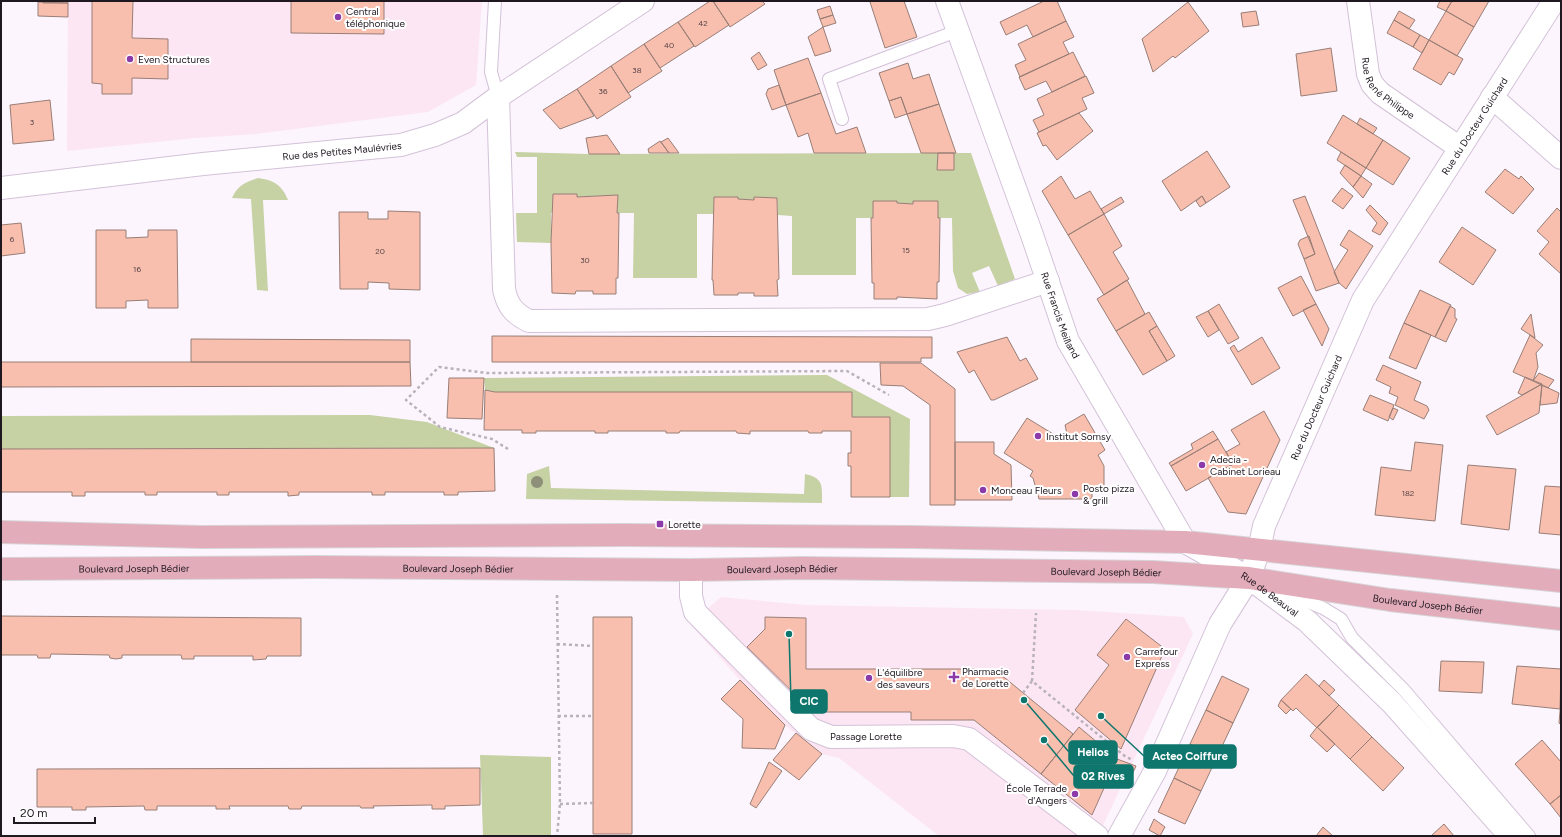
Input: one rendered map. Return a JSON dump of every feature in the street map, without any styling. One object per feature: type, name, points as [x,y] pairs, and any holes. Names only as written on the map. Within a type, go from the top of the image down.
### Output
[{"type":"main road","points":[[1,532],[201,537],[623,535],[914,537],[1185,542],[1561,581]]},
{"type":"main road","name":"Boulevard Joseph Bédier","points":[[1,569],[324,567],[691,570],[802,568],[1153,572],[1249,578],[1390,600],[1561,618]]},
{"type":"street","name":"Rue des Petites Maulévries","points":[[1,188],[204,164],[401,145],[434,135],[463,123],[498,97],[643,1]]},
{"type":"street","name":"Rue Francis Meilland","points":[[947,1],[1030,227],[1068,341],[1185,542]]},
{"type":"street","name":"Rue René Philippe","points":[[1358,1],[1368,74],[1372,84],[1380,93],[1460,148]]},
{"type":"street","name":"Rue du Docteur Guichard","points":[[1119,836],[1155,771],[1220,624],[1249,578],[1260,550],[1264,526],[1363,300],[1554,1]]},
{"type":"street","points":[[498,97],[504,289],[510,306],[520,317],[529,321],[928,319],[945,315],[1048,281]]},
{"type":"street","points":[[1492,97],[1561,158]]},
{"type":"street","points":[[1185,542],[1249,578]]},
{"type":"street","name":"Passage Lorette","points":[[691,570],[691,596],[695,612],[810,729],[831,737],[953,736],[969,739],[1098,836]]},
{"type":"street","name":"Rue de Beauval","points":[[1249,578],[1308,621],[1392,703],[1510,836]]},
{"type":"lane","points":[[495,1],[491,72],[498,97]]},
{"type":"lane","points":[[842,119],[829,79],[957,31]]},
{"type":"lane","name":"Rue de Beauval","points":[[1249,578],[1323,608],[1341,619],[1352,638],[1404,690],[1529,836]]},
{"type":"path","points":[[508,449],[492,439],[440,427],[406,400],[439,367],[487,373],[847,371],[889,395]]},
{"type":"path","points":[[557,595],[560,804],[557,836]]},
{"type":"path","points":[[1023,693],[1032,681],[1036,612]]},
{"type":"path","points":[[557,644],[593,646]]},
{"type":"path","points":[[1032,681],[1126,756],[1140,763]]},
{"type":"path","points":[[558,716],[593,716]]},
{"type":"path","points":[[1112,768],[1125,774]]},
{"type":"path","points":[[560,804],[592,803]]},
{"type":"shaded area","points":[[68,1],[482,1],[476,85],[428,112],[256,134],[196,138],[67,151]]},
{"type":"shaded area","points":[[721,597],[805,605],[1075,610],[1184,617],[1193,634],[1098,836],[939,836],[839,758],[822,754],[785,725],[740,680],[690,624]]},
{"type":"green space","points":[[515,152],[589,154],[938,153],[937,170],[954,170],[954,153],[971,153],[1015,279],[998,286],[989,266],[972,273],[980,292],[967,294],[958,288],[953,271],[952,218],[938,218],[938,201],[913,201],[913,204],[897,203],[897,201],[873,201],[873,218],[856,218],[856,275],[792,275],[792,216],[778,215],[777,198],[754,197],[754,200],[738,199],[737,197],[714,197],[714,214],[697,214],[697,278],[633,278],[634,213],[617,213],[617,195],[577,197],[551,213],[551,243],[517,242],[516,213],[537,213],[537,157],[517,157]]},
{"type":"green space","points":[[258,178],[269,180],[277,184],[288,200],[263,200],[268,291],[257,290],[251,199],[232,198],[236,190],[242,185]]},
{"type":"green space","points":[[827,375],[910,419],[909,497],[890,497],[890,417],[852,417],[852,392],[495,392],[485,390],[484,378]]},
{"type":"green space","points":[[370,415],[427,422],[494,448],[1,449],[1,416]]},
{"type":"green space","points":[[549,466],[551,488],[804,494],[805,474],[819,480],[822,487],[822,503],[526,499],[527,474]]},
{"type":"green space","points":[[480,755],[551,757],[551,836],[483,835]]},
{"type":"building","points":[[43,1],[68,1],[68,3],[43,3]]},
{"type":"building","name":"Even Structures","points":[[92,1],[133,1],[132,38],[168,39],[168,79],[132,78],[132,94],[102,94],[102,84],[92,83]]},
{"type":"building","name":"Central téléphonique","points":[[291,1],[384,1],[384,34],[291,33]]},
{"type":"building","points":[[710,1],[713,1],[729,25],[695,47],[678,22]]},
{"type":"building","points":[[713,1],[762,1],[765,4],[730,27]]},
{"type":"building","points":[[904,1],[917,37],[885,48],[870,2]]},
{"type":"building","points":[[1044,1],[1057,1],[1066,21],[1033,37],[1027,25],[1006,35],[1000,22]]},
{"type":"building","points":[[1440,1],[1452,1],[1446,11],[1437,7]]},
{"type":"building","points":[[1452,1],[1489,1],[1474,27],[1446,11]]},
{"type":"building","points":[[38,2],[68,3],[68,17],[38,16]]},
{"type":"building","points":[[1188,2],[1209,31],[1175,58],[1173,56],[1153,72],[1142,39]]},
{"type":"building","points":[[830,6],[833,15],[820,19],[817,10]]},
{"type":"building","points":[[1256,11],[1259,25],[1243,27],[1241,13]]},
{"type":"building","points":[[1399,11],[1415,20],[1409,29],[1394,20]]},
{"type":"building","points":[[1446,11],[1474,27],[1457,56],[1429,40]]},
{"type":"building","points":[[833,15],[836,23],[823,27],[820,19]]},
{"type":"building","points":[[1394,20],[1420,35],[1413,47],[1387,33]]},
{"type":"building","points":[[1066,21],[1074,37],[1063,42],[1069,54],[1020,77],[1015,65],[1026,60],[1018,44]]},
{"type":"building","points":[[678,22],[694,46],[660,68],[644,44]]},
{"type":"building","points":[[823,27],[831,51],[815,56],[808,37]]},
{"type":"building","points":[[1420,35],[1429,40],[1422,53],[1413,47]]},
{"type":"building","points":[[1429,40],[1463,59],[1454,75],[1449,72],[1441,85],[1413,69]]},
{"type":"building","points":[[644,44],[662,71],[628,93],[611,66]]},
{"type":"building","points":[[1331,48],[1337,91],[1301,96],[1296,54]]},
{"type":"building","points":[[759,52],[767,65],[758,70],[751,58]]},
{"type":"building","points":[[1073,52],[1085,76],[1052,92],[1046,81],[1025,90],[1019,77]]},
{"type":"building","points":[[808,58],[821,93],[786,105],[774,70]]},
{"type":"building","points":[[908,63],[913,79],[929,74],[939,104],[907,114],[901,97],[889,101],[879,73]]},
{"type":"building","points":[[611,66],[631,97],[597,119],[577,89]]},
{"type":"building","points":[[1086,76],[1094,93],[1082,98],[1087,109],[1039,132],[1033,120],[1044,115],[1037,99]]},
{"type":"building","points":[[779,85],[786,105],[772,110],[766,94],[768,89]]},
{"type":"building","points":[[577,89],[594,116],[560,129],[543,110]]},
{"type":"building","points":[[821,93],[836,134],[857,127],[866,153],[814,153],[808,133],[798,137],[786,105]]},
{"type":"building","points":[[901,97],[907,114],[895,118],[889,101]]},
{"type":"building","points":[[50,100],[54,140],[13,144],[10,105]]},
{"type":"building","points":[[939,104],[956,153],[921,153],[907,114]]},
{"type":"building","points":[[1079,113],[1093,131],[1057,160],[1046,145],[1043,146],[1037,133]]},
{"type":"building","points":[[1343,115],[1383,140],[1366,168],[1327,143]]},
{"type":"building","points":[[1360,118],[1377,128],[1373,134],[1357,124]]},
{"type":"building","points":[[607,135],[620,154],[589,154],[586,138]]},
{"type":"building","points":[[668,138],[679,153],[669,153],[661,142]]},
{"type":"building","points":[[1383,140],[1410,158],[1393,185],[1366,168]]},
{"type":"building","points":[[660,141],[669,153],[649,153],[648,149]]},
{"type":"building","points":[[1207,151],[1230,187],[1206,203],[1202,196],[1181,211],[1162,181]]},
{"type":"building","points":[[1341,152],[1366,168],[1361,176],[1337,160]]},
{"type":"building","points":[[938,153],[954,153],[954,170],[937,170]]},
{"type":"building","points":[[1345,165],[1361,176],[1353,187],[1340,173]]},
{"type":"building","points":[[1505,169],[1519,179],[1521,176],[1534,189],[1513,214],[1485,192]]},
{"type":"building","points":[[1061,176],[1075,199],[1090,191],[1104,214],[1068,235],[1042,191]]},
{"type":"building","points":[[1361,176],[1372,184],[1363,198],[1353,187]]},
{"type":"building","points":[[1342,188],[1353,196],[1343,209],[1332,201]]},
{"type":"building","points":[[553,194],[577,194],[577,197],[618,195],[618,278],[616,278],[616,294],[593,294],[593,291],[576,291],[575,294],[552,293],[551,243]]},
{"type":"building","points":[[1202,196],[1206,203],[1200,207],[1196,201]]},
{"type":"building","points":[[1305,196],[1339,283],[1316,291],[1304,259],[1315,254],[1293,200]]},
{"type":"building","points":[[714,197],[738,197],[738,199],[754,200],[754,197],[777,198],[778,296],[754,296],[754,293],[714,295],[712,280]]},
{"type":"building","points":[[1121,197],[1124,202],[1104,214],[1101,209]]},
{"type":"building","points":[[873,201],[897,201],[897,203],[913,204],[913,201],[938,201],[938,218],[940,218],[939,282],[937,282],[937,299],[897,297],[897,299],[874,299],[874,283],[872,283],[871,218],[873,218]]},
{"type":"building","points":[[1370,205],[1388,223],[1380,235],[1372,231],[1377,223],[1366,210]]},
{"type":"building","points":[[1557,208],[1561,212],[1561,274],[1539,254],[1549,242],[1537,231]]},
{"type":"building","points":[[388,211],[420,212],[420,290],[389,289],[389,283],[368,282],[368,289],[340,289],[339,212],[368,212],[368,219],[388,219]]},
{"type":"building","points":[[1104,214],[1122,246],[1113,252],[1129,279],[1104,295],[1068,235]]},
{"type":"building","points":[[21,223],[25,253],[1,256],[1,225]]},
{"type":"building","points":[[1462,227],[1496,250],[1473,285],[1439,262]]},
{"type":"building","points":[[96,230],[126,230],[126,238],[148,237],[148,230],[177,230],[178,308],[148,308],[148,300],[126,301],[126,308],[96,308]]},
{"type":"building","points":[[1349,230],[1373,246],[1346,289],[1339,283],[1334,272],[1348,250],[1340,245]]},
{"type":"building","points":[[1309,236],[1315,254],[1304,259],[1298,244],[1300,240]]},
{"type":"building","points":[[1301,276],[1316,304],[1293,316],[1278,288]]},
{"type":"building","points":[[1127,280],[1145,314],[1116,331],[1097,299]]},
{"type":"building","points":[[1420,290],[1451,305],[1435,337],[1404,323]]},
{"type":"building","points":[[1219,304],[1239,338],[1228,344],[1208,311]]},
{"type":"building","points":[[1316,304],[1329,329],[1322,346],[1303,310]]},
{"type":"building","points":[[1450,306],[1455,309],[1455,318],[1457,319],[1446,342],[1435,337]]},
{"type":"building","points":[[1208,311],[1219,330],[1208,337],[1196,317]]},
{"type":"building","points":[[1149,312],[1157,326],[1149,331],[1167,361],[1143,375],[1116,331]]},
{"type":"building","points":[[1531,314],[1535,338],[1521,329]]},
{"type":"building","points":[[1404,323],[1431,335],[1416,369],[1389,358]]},
{"type":"building","points":[[1157,326],[1175,356],[1167,361],[1149,331]]},
{"type":"building","points":[[1530,335],[1543,345],[1536,353],[1538,367],[1533,381],[1513,372]]},
{"type":"building","points":[[492,336],[932,337],[932,358],[921,358],[921,362],[492,362]]},
{"type":"building","points":[[1007,337],[1020,361],[1026,358],[1038,379],[994,400],[991,400],[974,370],[969,373],[957,352]]},
{"type":"building","points":[[1262,337],[1280,368],[1252,385],[1230,348],[1234,345],[1238,352]]},
{"type":"building","points":[[191,339],[410,340],[410,362],[191,362]]},
{"type":"building","points":[[1,362],[410,362],[411,386],[1,387]]},
{"type":"building","points":[[880,363],[921,363],[955,389],[955,505],[930,505],[930,405],[903,386],[881,385]]},
{"type":"building","points":[[1383,365],[1421,382],[1414,400],[1427,406],[1429,410],[1424,419],[1395,405],[1398,397],[1389,393],[1391,387],[1376,380]]},
{"type":"building","points":[[1539,373],[1554,380],[1548,388],[1533,381]]},
{"type":"building","points":[[1525,377],[1542,384],[1522,395],[1518,393]]},
{"type":"building","points":[[449,378],[484,378],[482,419],[447,418]]},
{"type":"building","points":[[1542,384],[1539,413],[1497,435],[1486,416]]},
{"type":"building","points":[[1542,385],[1559,393],[1557,403],[1540,405]]},
{"type":"building","points":[[485,390],[495,392],[852,392],[852,417],[890,417],[890,497],[851,497],[851,466],[848,466],[848,453],[851,453],[851,431],[822,431],[822,433],[809,433],[808,431],[750,431],[750,434],[737,433],[736,431],[680,431],[679,433],[666,433],[666,431],[608,431],[608,433],[595,433],[595,431],[536,431],[536,433],[522,433],[522,430],[484,430]]},
{"type":"building","points":[[1370,395],[1394,405],[1388,421],[1363,410]]},
{"type":"building","points":[[1393,408],[1398,410],[1393,420],[1389,417]]},
{"type":"building","points":[[1264,411],[1280,440],[1246,514],[1228,512],[1208,478],[1233,464],[1226,452],[1240,444],[1231,430]]},
{"type":"building","points":[[1084,414],[1105,450],[1098,455],[1104,466],[1104,490],[1092,491],[1092,499],[1039,499],[1033,478],[1030,476],[1033,471],[1004,453],[1027,418],[1063,440],[1067,434],[1065,425]]},
{"type":"building","points":[[1213,431],[1218,439],[1171,466],[1169,463],[1193,449],[1191,444]]},
{"type":"building","name":"Adecia - Cabinet Lorieau","points":[[1218,439],[1233,464],[1186,491],[1171,466]]},
{"type":"building","points":[[955,442],[994,442],[994,454],[1011,465],[1012,500],[955,500]]},
{"type":"building","points":[[1415,442],[1443,445],[1435,521],[1375,515],[1381,467],[1411,471]]},
{"type":"building","points":[[494,448],[495,491],[458,492],[458,495],[444,495],[444,492],[385,492],[385,495],[372,495],[372,492],[299,492],[299,495],[288,496],[288,492],[229,492],[229,495],[217,495],[217,492],[157,492],[157,495],[145,495],[145,492],[85,492],[85,496],[72,496],[72,492],[2,492],[1,495],[1,449]]},
{"type":"building","points":[[1468,465],[1516,469],[1509,530],[1461,524]]},
{"type":"building","points":[[1545,486],[1561,487],[1561,535],[1539,533]]},
{"type":"building","points":[[1,616],[301,618],[301,656],[267,656],[266,659],[253,660],[253,656],[194,656],[194,659],[182,659],[181,655],[122,655],[122,658],[116,659],[110,658],[109,655],[51,654],[50,658],[38,658],[37,655],[1,655]]},
{"type":"building","points":[[593,617],[632,617],[632,834],[593,834]]},
{"type":"building","points":[[765,617],[806,618],[806,669],[975,669],[993,672],[1005,678],[1073,734],[1041,774],[974,720],[911,720],[911,712],[813,712],[747,647],[765,629]]},
{"type":"building","points":[[1126,619],[1165,649],[1121,749],[1075,710],[1109,665],[1097,655]]},
{"type":"building","points":[[1441,661],[1484,662],[1482,693],[1439,691]]},
{"type":"building","points":[[1517,666],[1561,669],[1560,709],[1512,704]]},
{"type":"building","points":[[1306,674],[1339,705],[1317,728],[1296,708],[1293,711],[1281,700]]},
{"type":"building","points":[[1222,676],[1249,689],[1233,723],[1206,710]]},
{"type":"building","points":[[740,680],[785,725],[775,749],[742,748],[743,719],[721,699]]},
{"type":"building","points":[[1324,680],[1335,690],[1329,696],[1319,686]]},
{"type":"building","points":[[1281,700],[1291,709],[1286,714],[1278,706]]},
{"type":"building","points":[[1561,700],[1561,725],[1559,723]]},
{"type":"building","points":[[1339,705],[1372,737],[1350,759],[1317,727]]},
{"type":"building","points":[[1206,710],[1233,723],[1217,757],[1190,744]]},
{"type":"building","points":[[1079,727],[1117,759],[1092,815],[1041,774]]},
{"type":"building","points":[[1317,727],[1335,744],[1327,752],[1310,736]]},
{"type":"building","points":[[796,733],[822,754],[799,780],[773,760]]},
{"type":"building","points":[[1372,737],[1404,768],[1383,791],[1350,759]]},
{"type":"building","points":[[1542,740],[1561,762],[1561,795],[1550,804],[1515,764]]},
{"type":"building","points":[[1190,744],[1217,757],[1201,791],[1174,778]]},
{"type":"building","points":[[1117,759],[1136,766],[1127,786],[1108,778]]},
{"type":"building","points":[[769,762],[782,771],[756,808],[750,804]]},
{"type":"building","points":[[480,768],[480,805],[445,806],[445,809],[432,809],[432,805],[373,806],[374,808],[361,808],[360,806],[302,806],[301,809],[289,809],[288,806],[229,806],[230,809],[216,809],[216,806],[157,806],[157,810],[145,810],[144,806],[86,807],[86,810],[72,810],[72,807],[37,807],[37,769]]},
{"type":"building","points":[[1174,778],[1201,791],[1185,824],[1158,812]]},
{"type":"building","points":[[1561,795],[1561,818],[1550,804]]},
{"type":"building","points":[[1154,819],[1165,827],[1160,836],[1149,830]]},
{"type":"building","points":[[1444,824],[1454,836],[1431,836]]},
{"type":"building","points":[[1323,827],[1333,836],[1316,836]]},
{"type":"place","name":"Central téléphonique","points":[[338,17]]},
{"type":"place","name":"Even Structures","points":[[130,59]]},
{"type":"place","name":"Institut Somsy","points":[[1038,436]]},
{"type":"place","name":"Adecia - Cabinet Lorieau","points":[[1202,465]]},
{"type":"place","name":"Monceau Fleurs","points":[[983,490]]},
{"type":"place","name":"Posto pizza & grill","points":[[1075,494]]},
{"type":"place","name":"Lorette","points":[[660,524]]},
{"type":"place","name":"CIC","points":[[789,634]]},
{"type":"place","name":"Carrefour Express","points":[[1127,657]]},
{"type":"place","name":"Pharmacie de Lorette","points":[[954,677]]},
{"type":"place","name":"L'équilibre des saveurs","points":[[869,678]]},
{"type":"place","name":"Helios","points":[[1024,700]]},
{"type":"place","name":"Acteo Coiffure","points":[[1101,716]]},
{"type":"place","name":"02 Rives","points":[[1044,740]]},
{"type":"place","name":"École Terrade d'Angers","points":[[1075,794]]}]
